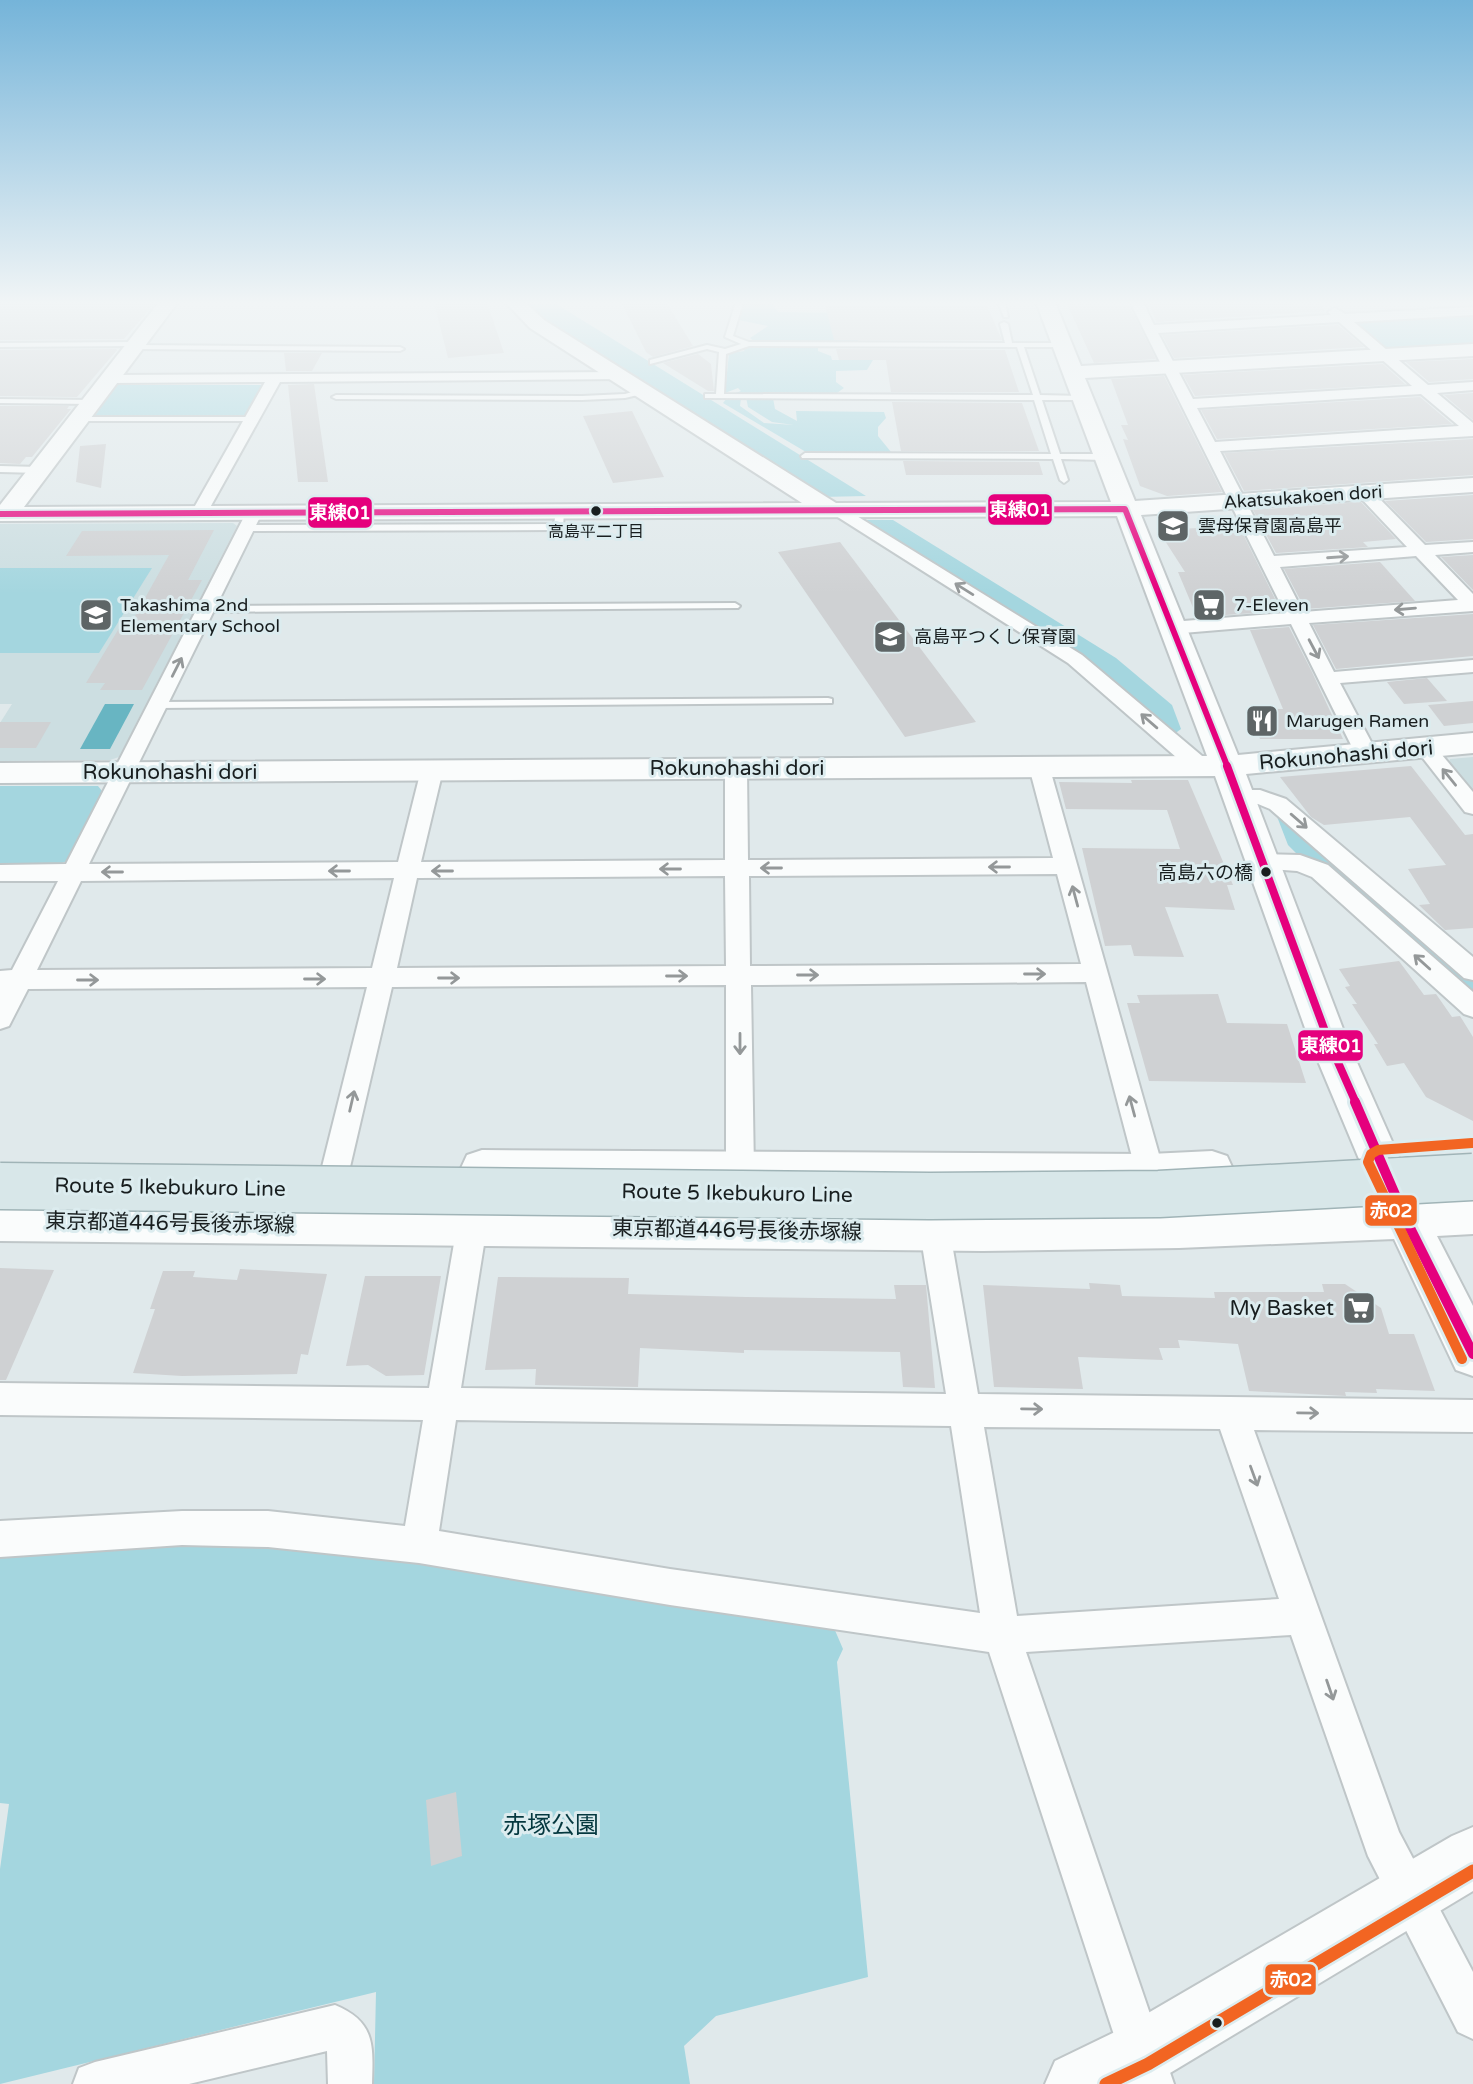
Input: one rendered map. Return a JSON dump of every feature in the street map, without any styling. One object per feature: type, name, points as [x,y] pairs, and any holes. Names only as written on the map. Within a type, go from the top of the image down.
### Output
[{"type":"highway","name":"Route 5 Ikebukuro Line","points":[[0,1186],[971,1195],[1159,1194],[1473,1177]]},
{"type":"highway","name":"Route 5 Ikebukuro Line","points":[[0,1204],[933,1214],[1160,1213],[1473,1196]]},
{"type":"street","points":[[3,514],[94,399]]},
{"type":"street","points":[[199,513],[263,399]]},
{"type":"street","points":[[656,399],[1075,659],[1213,766],[1239,797],[1329,1042],[1406,1220],[1473,1354]]},
{"type":"street","points":[[1082,399],[1171,628],[1213,766]]},
{"type":"street","points":[[1186,399],[1366,753]]},
{"type":"street","points":[[1189,404],[1263,399]]},
{"type":"street","points":[[1436,399],[1473,430]]},
{"type":"street","points":[[1211,447],[1473,430]]},
{"type":"street","name":"Akatsukakoen dori","points":[[3,514],[199,513],[251,521],[560,512],[1125,509],[1473,485]]},
{"type":"street","points":[[1364,492],[1473,604]]},
{"type":"street","points":[[0,1019],[10,980],[74,873],[251,521]]},
{"type":"street","points":[[1270,562],[1473,547]]},
{"type":"street","points":[[1171,628],[1473,604]]},
{"type":"street","points":[[1330,678],[1473,666]]},
{"type":"street","name":"Rokunohashi dori","points":[[0,773],[1213,766],[1473,743]]},
{"type":"street","points":[[1425,748],[1473,807]]},
{"type":"street","points":[[1040,766],[1150,1172]]},
{"type":"street","points":[[736,768],[740,1171]]},
{"type":"street","points":[[336,1167],[432,770]]},
{"type":"street","points":[[1239,797],[1260,797],[1278,804],[1473,971]]},
{"type":"street","points":[[1264,862],[1300,863],[1320,871],[1473,1007]]},
{"type":"street","points":[[0,873],[1067,866]]},
{"type":"street","points":[[10,980],[1096,973]]},
{"type":"street","points":[[0,1163],[740,1171],[1150,1172],[1380,1162],[1473,1155]]},
{"type":"street","name":"東京都道446号長後赤塚線","points":[[0,1222],[935,1232],[1167,1231],[1473,1215]]},
{"type":"street","points":[[419,1545],[472,1226]]},
{"type":"street","points":[[935,1232],[1002,1635],[1147,2068]]},
{"type":"street","points":[[0,1399],[1473,1416]]},
{"type":"street","points":[[1231,1412],[1382,1842],[1473,2017]]},
{"type":"street","points":[[0,1539],[182,1528],[268,1529],[419,1545],[670,1587],[1002,1635],[1304,1616]]},
{"type":"street","points":[[1078,2084],[1147,2068],[1408,1896],[1473,1857]]},
{"type":"street","points":[[95,2084],[335,2027],[351,2044],[350,2084]]},
{"type":"lane","points":[[1038,399],[1063,480]]},
{"type":"lane","points":[[0,401],[86,410],[252,419]]},
{"type":"lane","points":[[805,456],[1105,457]]},
{"type":"lane","points":[[0,469],[40,470]]},
{"type":"lane","points":[[206,608],[735,606]]},
{"type":"lane","points":[[158,705],[828,701]]},
{"type":"shaded area","name":"Takashima 2nd Elementary School","points":[[233,523],[237,526],[119,757],[110,760],[0,761],[0,723],[12,704],[0,704],[0,524]]},
{"type":"shaded area","points":[[105,704],[134,704],[110,749],[80,749]]},
{"type":"shaded area","points":[[1473,757],[1473,795],[1448,764],[1450,759]]},
{"type":"green space","points":[[107,399],[255,399],[246,415],[240,417],[94,417]]},
{"type":"green space","points":[[664,399],[710,399],[866,496],[820,497]]},
{"type":"green space","points":[[726,399],[741,399],[740,406],[764,423],[794,425],[772,422],[748,407],[746,399],[773,399],[775,409],[797,421],[796,411],[884,412],[886,418],[878,427],[878,436],[891,452],[806,452],[723,403]]},
{"type":"green space","points":[[893,520],[1116,658],[1172,705],[1181,729],[1173,735],[865,522]]},
{"type":"green space","points":[[0,568],[152,568],[99,653],[0,653]]},
{"type":"green space","points":[[0,786],[98,786],[102,791],[67,861],[52,867],[0,867]]},
{"type":"green space","points":[[1276,814],[1473,977],[1473,999],[1318,862],[1298,855],[1288,845]]},
{"type":"green space","name":"赤塚公園","points":[[264,1545],[416,1563],[834,1628],[843,1649],[837,1662],[868,1977],[716,2016],[684,2046],[690,2084],[374,2084],[376,1992],[0,2084],[0,1869],[9,1804],[0,1803],[0,1547]]},
{"type":"building","points":[[289,399],[316,399],[328,482],[298,482]]},
{"type":"building","points":[[1118,399],[1176,399],[1222,492],[1167,496],[1140,486],[1123,439],[1128,440],[1121,425],[1128,425]]},
{"type":"building","points":[[1423,399],[1452,424],[1217,439],[1201,410]]},
{"type":"building","points":[[1449,399],[1473,399],[1473,420]]},
{"type":"building","points":[[892,402],[1022,403],[1039,451],[901,451]]},
{"type":"building","points":[[0,406],[69,406],[67,409],[71,409],[32,457],[26,457],[20,464],[0,463]]},
{"type":"building","points":[[632,411],[664,477],[613,483],[583,416]]},
{"type":"building","points":[[1473,439],[1473,475],[1244,491],[1224,453]]},
{"type":"building","points":[[106,444],[101,488],[76,482],[80,446]]},
{"type":"building","points":[[903,461],[1039,462],[1043,475],[906,475]]},
{"type":"building","points":[[1473,495],[1473,539],[1426,542],[1385,501]]},
{"type":"building","points":[[1361,502],[1396,539],[1363,542],[1368,547],[1276,553],[1253,510]]},
{"type":"building","points":[[1239,526],[1281,611],[1197,617],[1178,572],[1185,572],[1158,530]]},
{"type":"building","points":[[214,530],[188,580],[202,580],[142,690],[100,690],[105,683],[86,683],[121,625],[130,625],[169,555],[66,556],[82,531]]},
{"type":"building","points":[[840,542],[976,722],[905,737],[778,552]]},
{"type":"building","points":[[1473,555],[1473,590],[1441,557]]},
{"type":"building","points":[[1380,562],[1415,601],[1305,609],[1284,569]]},
{"type":"building","points":[[1473,614],[1473,656],[1336,669],[1313,625]]},
{"type":"building","points":[[1289,627],[1343,739],[1260,739],[1247,708],[1283,709],[1250,630]]},
{"type":"building","points":[[1427,678],[1447,701],[1404,704],[1387,682]]},
{"type":"building","points":[[1473,701],[1473,723],[1444,726],[1428,705]]},
{"type":"building","points":[[0,722],[51,722],[36,748],[0,748]]},
{"type":"building","points":[[1411,766],[1465,835],[1473,834],[1473,928],[1445,930],[1419,905],[1430,904],[1408,869],[1446,865],[1410,817],[1324,825],[1311,817],[1280,777]]},
{"type":"building","points":[[1131,780],[1188,780],[1233,885],[1227,885],[1235,910],[1165,907],[1184,957],[1134,956],[1131,945],[1105,946],[1082,848],[1180,849],[1167,810],[1066,809],[1059,782],[1132,783]]},
{"type":"building","points":[[1399,961],[1424,995],[1436,994],[1452,1017],[1460,1016],[1473,1037],[1473,1121],[1426,1097],[1404,1063],[1387,1066],[1374,1044],[1378,1044],[1352,1004],[1357,1004],[1345,987],[1350,986],[1339,969]]},
{"type":"building","points":[[1218,994],[1227,1023],[1287,1024],[1306,1083],[1149,1081],[1127,1003],[1140,1003],[1137,995]]},
{"type":"building","points":[[0,1268],[54,1270],[6,1380],[0,1380]]},
{"type":"building","points":[[240,1269],[327,1274],[308,1355],[301,1354],[297,1374],[182,1376],[133,1373],[155,1309],[150,1309],[163,1271],[195,1271],[193,1277],[237,1280]]},
{"type":"building","points":[[365,1276],[441,1276],[424,1375],[386,1376],[368,1365],[346,1366]]},
{"type":"building","points":[[498,1277],[629,1278],[628,1294],[746,1297],[896,1299],[894,1285],[926,1285],[935,1388],[903,1387],[900,1352],[744,1350],[744,1353],[640,1348],[638,1387],[535,1385],[536,1369],[485,1370]]},
{"type":"building","points":[[1089,1283],[1120,1285],[1122,1296],[1215,1298],[1214,1292],[1324,1292],[1322,1284],[1345,1284],[1381,1308],[1389,1334],[1414,1334],[1435,1391],[1376,1389],[1377,1393],[1345,1392],[1346,1396],[1249,1391],[1238,1344],[1178,1340],[1180,1348],[1159,1348],[1163,1360],[1078,1357],[1083,1389],[994,1387],[983,1285],[1090,1289]]},
{"type":"building","points":[[456,1792],[462,1856],[431,1866],[426,1800]]},
{"type":"transit line","name":"東練01","points":[[0,514],[1125,509],[1239,797],[1329,1042],[1406,1220],[1473,1354]]},
{"type":"transit line","name":"赤02","points":[[1462,1359],[1368,1162],[1371,1154],[1378,1150],[1472,1143]]},
{"type":"transit line","name":"赤02","points":[[1106,2084],[1148,2064],[1473,1871]]},
{"type":"place","name":"高島平二丁目","points":[[596,511]]},
{"type":"place","name":"雲母保育園高島平","points":[[1173,526]]},
{"type":"place","name":"7-Eleven","points":[[1209,605]]},
{"type":"place","name":"Takashima 2nd Elementary School","points":[[96,615]]},
{"type":"place","name":"高島平つくし保育園","points":[[890,637]]},
{"type":"place","name":"Marugen Ramen","points":[[1262,721]]},
{"type":"place","name":"高島六の橋","points":[[1266,872]]},
{"type":"place","name":"My Basket","points":[[1359,1308]]}]
